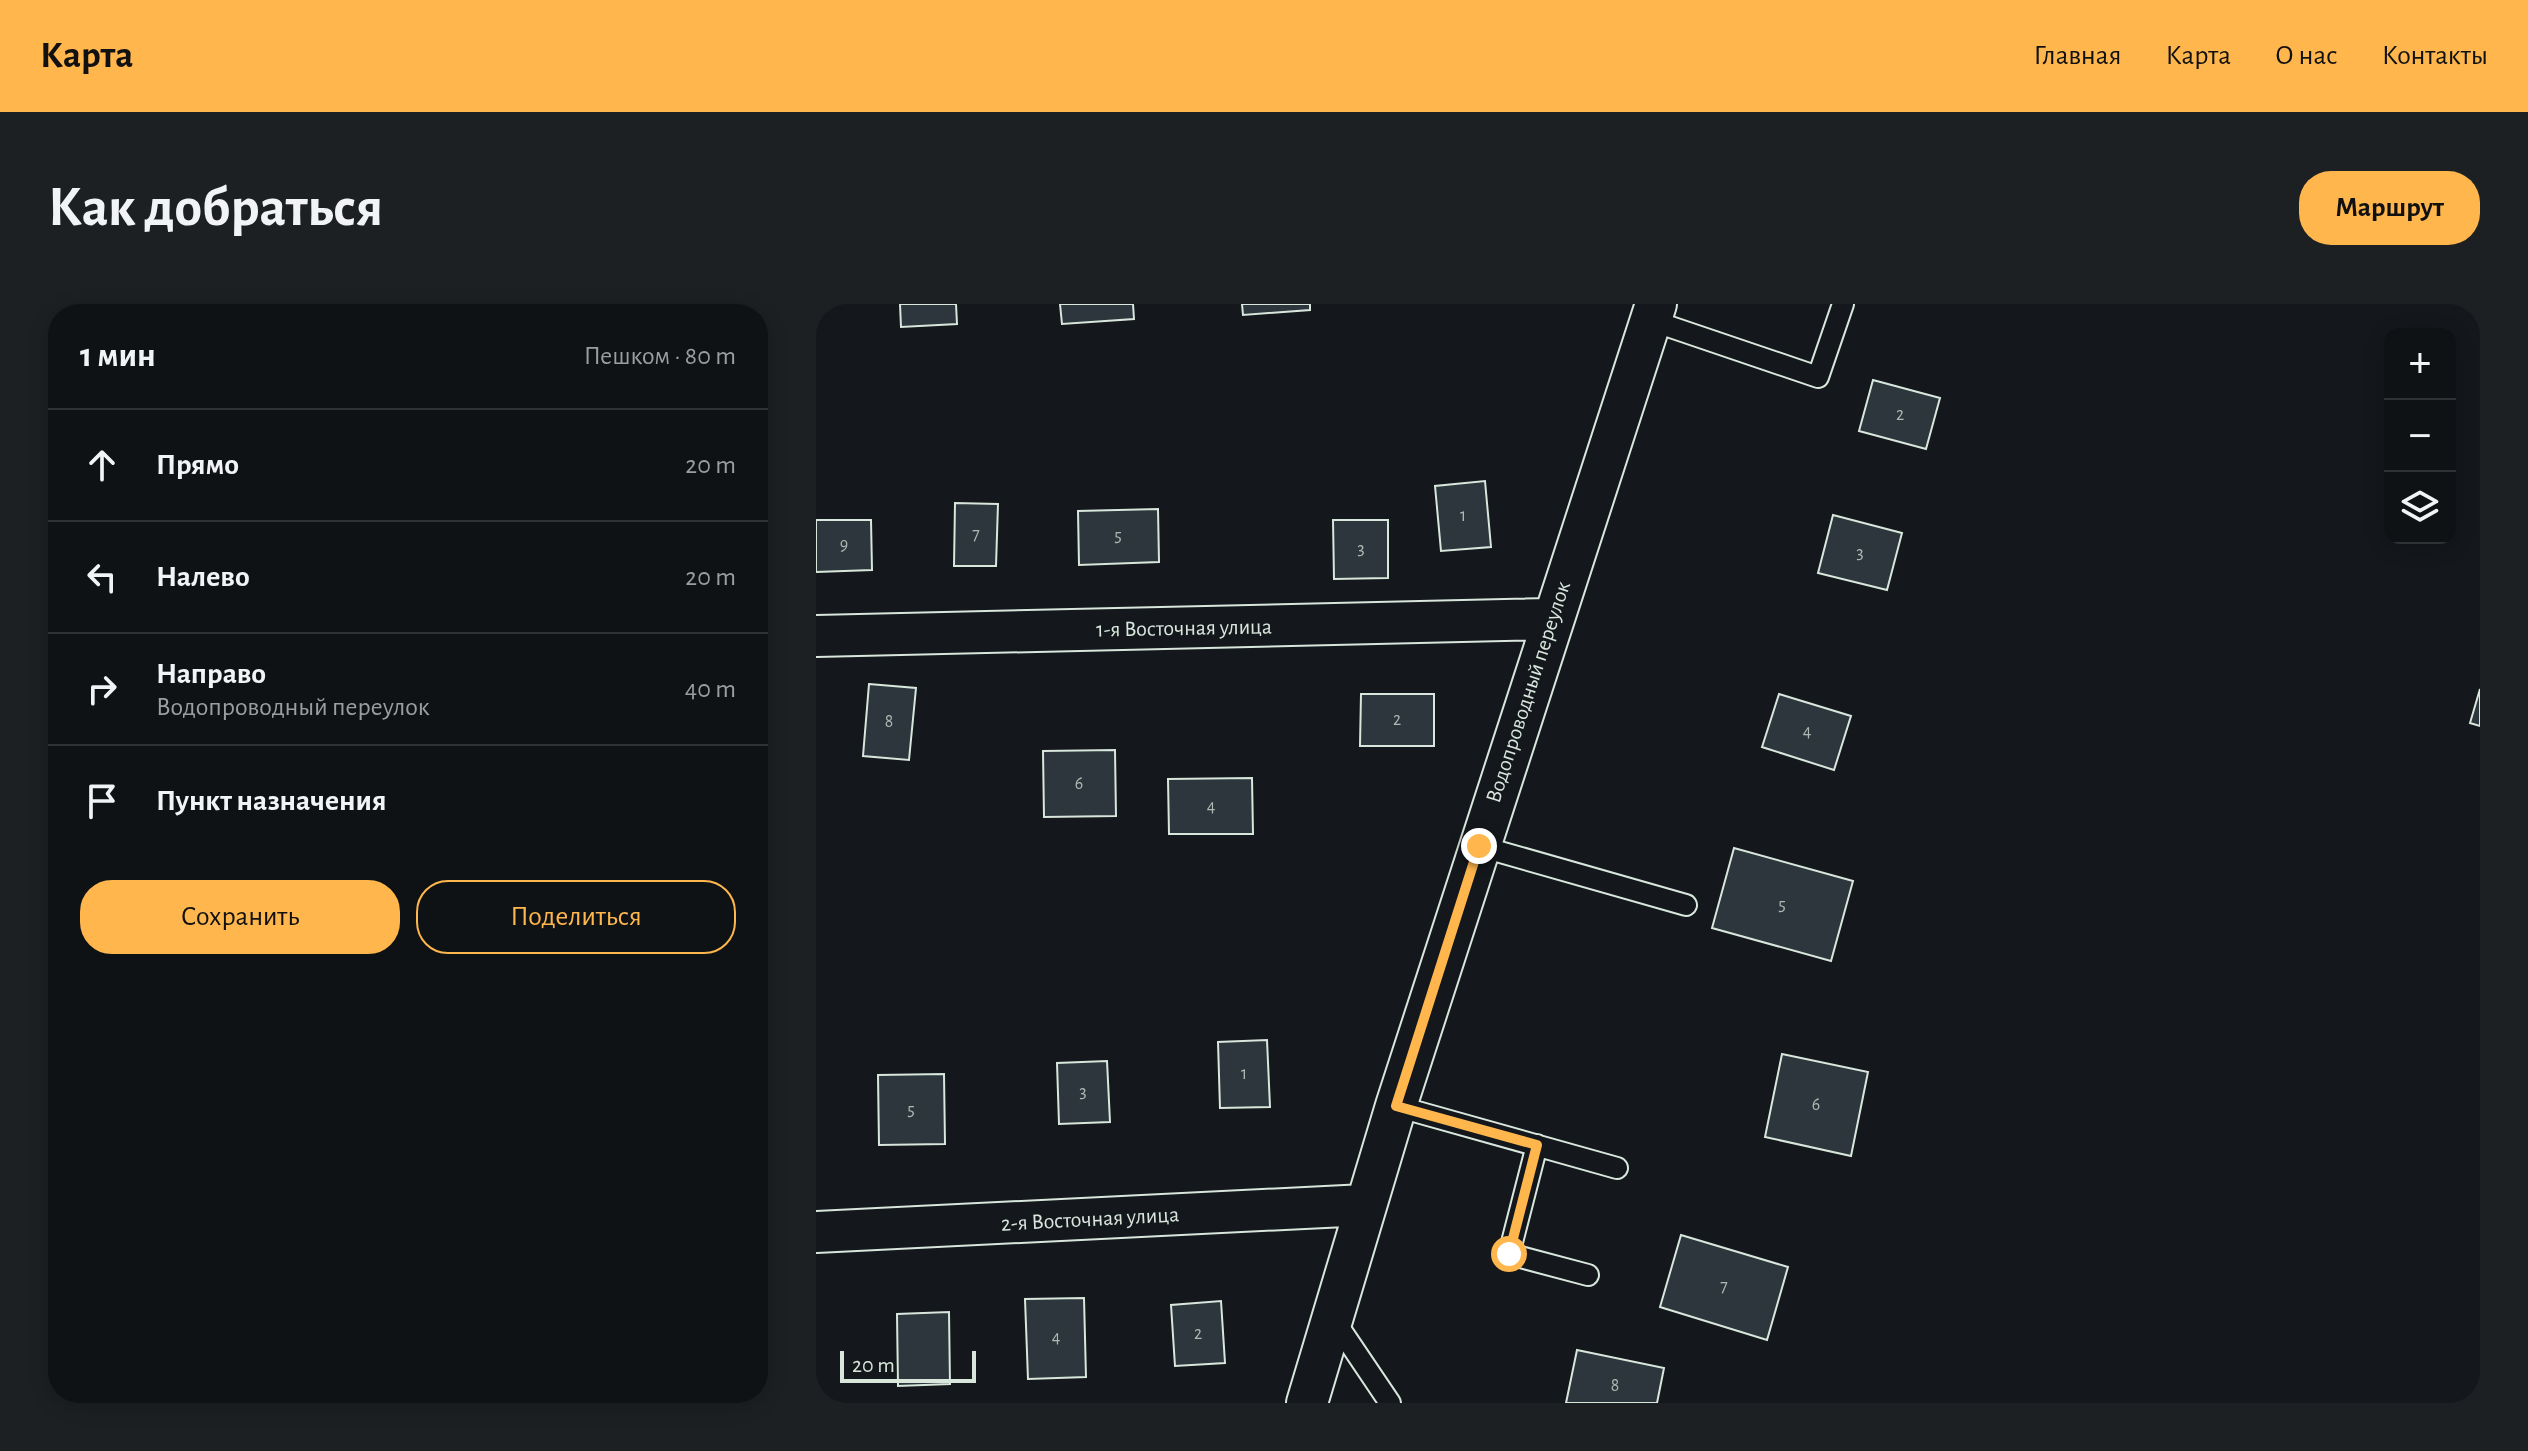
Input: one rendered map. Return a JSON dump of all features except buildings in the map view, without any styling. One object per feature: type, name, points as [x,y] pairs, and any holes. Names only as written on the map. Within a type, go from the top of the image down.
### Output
[{"type":"street","name":"Водопроводный переулок","points":[[1307,1403],[1396,1106],[1551,619],[1653,312]]},
{"type":"street","name":"1-я Восточная улица","points":[[816,636],[1551,619]]},
{"type":"street","name":"2-я Восточная улица","points":[[816,1232],[1365,1205]]},
{"type":"lane","points":[[1653,312],[1818,377],[1843,304]]},
{"type":"lane","points":[[1479,846],[1686,905]]},
{"type":"lane","points":[[1396,1106],[1617,1168]]},
{"type":"lane","points":[[1537,1145],[1509,1254],[1588,1275]]},
{"type":"lane","points":[[1332,1316],[1390,1403]]},
{"type":"route","points":[[1479,846],[1396,1106],[1537,1145],[1509,1254]]}]
